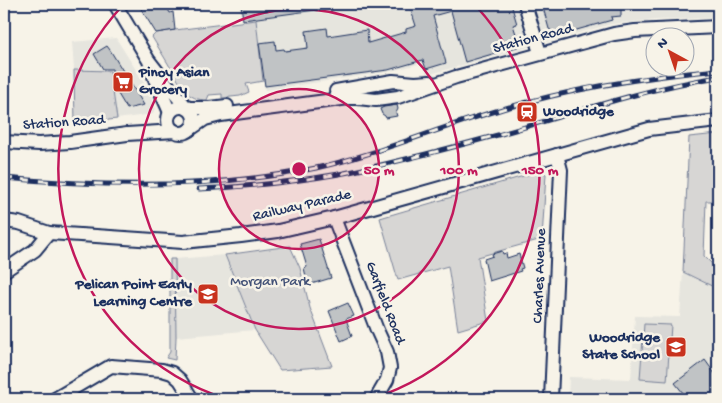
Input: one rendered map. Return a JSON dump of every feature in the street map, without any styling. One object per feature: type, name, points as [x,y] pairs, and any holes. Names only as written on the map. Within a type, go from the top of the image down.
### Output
[{"type":"street","points":[[115,4],[149,61],[192,113],[194,120],[189,130],[183,133],[175,131],[168,124],[169,113],[166,103],[149,61]]},
{"type":"street","points":[[525,4],[540,53]]},
{"type":"street","name":"Station Road","points":[[189,130],[205,119],[222,115],[348,98],[376,100],[398,97],[447,80],[603,36],[628,32],[718,27]]},
{"type":"street","name":"Station Road","points":[[187,108],[209,108],[393,82],[422,83],[447,80]]},
{"type":"street","points":[[393,82],[399,88],[398,97]]},
{"type":"street","points":[[169,113],[177,107],[187,108]]},
{"type":"street","name":"Station Road","points":[[127,134],[159,121],[169,113]]},
{"type":"street","name":"Railway Parade","points":[[4,220],[49,233],[183,242],[278,231],[334,218],[649,129],[718,121]]},
{"type":"street","name":"Station Road","points":[[4,142],[39,144],[70,142],[127,134],[175,131]]},
{"type":"street","name":"Charles Avenue","points":[[551,399],[561,170],[557,155]]},
{"type":"street","name":"Garfield Road","points":[[334,218],[387,352],[390,368],[387,380],[376,399]]},
{"type":"street","points":[[4,271],[36,250],[49,233]]},
{"type":"street","points":[[55,399],[111,366],[162,370],[172,374],[180,380],[192,399]]},
{"type":"shaded area","points":[[239,4],[718,4],[718,18],[611,24],[427,75],[423,63],[387,72],[265,90],[256,20],[242,21]]},
{"type":"shaded area","points":[[116,38],[151,94],[155,107],[153,114],[117,119],[110,71],[74,70],[72,42]]},
{"type":"shaded area","name":"Pelican Point Early Learning Centre","points":[[225,255],[255,330],[176,337],[175,259]]},
{"type":"shaded area","name":"Woodridge State School","points":[[683,272],[718,289],[718,399],[568,399],[569,377],[631,379],[635,316],[680,317]]},
{"type":"green space","points":[[256,20],[263,81],[246,84],[249,92],[240,96],[222,98],[222,94],[209,95],[207,100],[197,99],[189,95],[184,90],[152,37],[156,33]]},
{"type":"green space","points":[[74,70],[110,71],[117,119],[75,124]]},
{"type":"green space","points":[[718,134],[718,201],[706,201],[704,256],[718,270],[718,289],[683,272],[689,137]]},
{"type":"green space","points":[[541,171],[546,174],[542,239],[478,257],[488,321],[458,330],[448,266],[398,280],[380,218]]},
{"type":"green space","name":"Morgan Park","points":[[290,246],[300,268],[310,308],[332,366],[280,370],[255,330],[225,255]]},
{"type":"green space","points":[[170,259],[175,259],[175,360],[166,358],[170,352]]},
{"type":"green space","points":[[644,324],[671,325],[667,381],[640,379]]},
{"type":"building","points":[[138,4],[165,4],[170,13],[173,12],[175,30],[156,33]]},
{"type":"building","points":[[241,4],[323,4],[323,9],[243,20]]},
{"type":"building","points":[[409,4],[511,4],[517,24],[513,25],[520,46],[465,62],[451,11],[433,16],[446,63],[426,69],[423,60],[388,70],[265,86],[259,43],[275,41],[276,50],[284,49],[285,51],[308,48],[306,31],[327,28],[328,36],[367,30],[368,43],[406,32],[406,29],[416,26]]},
{"type":"building","points":[[542,4],[621,4],[621,16],[611,17],[612,20],[559,35],[549,29]]},
{"type":"building","points":[[107,46],[144,105],[127,109],[115,89],[112,69],[103,69],[94,54]]},
{"type":"building","points":[[397,105],[397,116],[386,118],[382,114],[380,109]]},
{"type":"building","points":[[319,239],[331,278],[308,285],[304,268],[307,267],[300,244]]},
{"type":"building","points":[[502,251],[503,254],[506,253],[507,258],[519,254],[523,268],[520,269],[521,271],[489,281],[484,259]]},
{"type":"building","points":[[348,303],[354,316],[346,319],[352,336],[341,341],[329,311]]},
{"type":"building","points":[[705,360],[718,378],[718,399],[688,399],[675,383]]},
{"type":"railway","points":[[4,178],[81,183],[160,184],[200,183],[278,175],[316,168],[384,149],[473,118],[551,96],[634,80],[718,70]]},
{"type":"railway","points":[[199,189],[287,182],[358,170],[475,141],[633,95],[718,77]]},
{"type":"place","name":"Pinoy Asian Grocery","points":[[123,82]]},
{"type":"place","name":"Woodridge","points":[[527,112]]},
{"type":"place","name":"Pelican Point Early Learning Centre","points":[[208,294]]},
{"type":"place","name":"Woodridge State School","points":[[676,347]]}]
